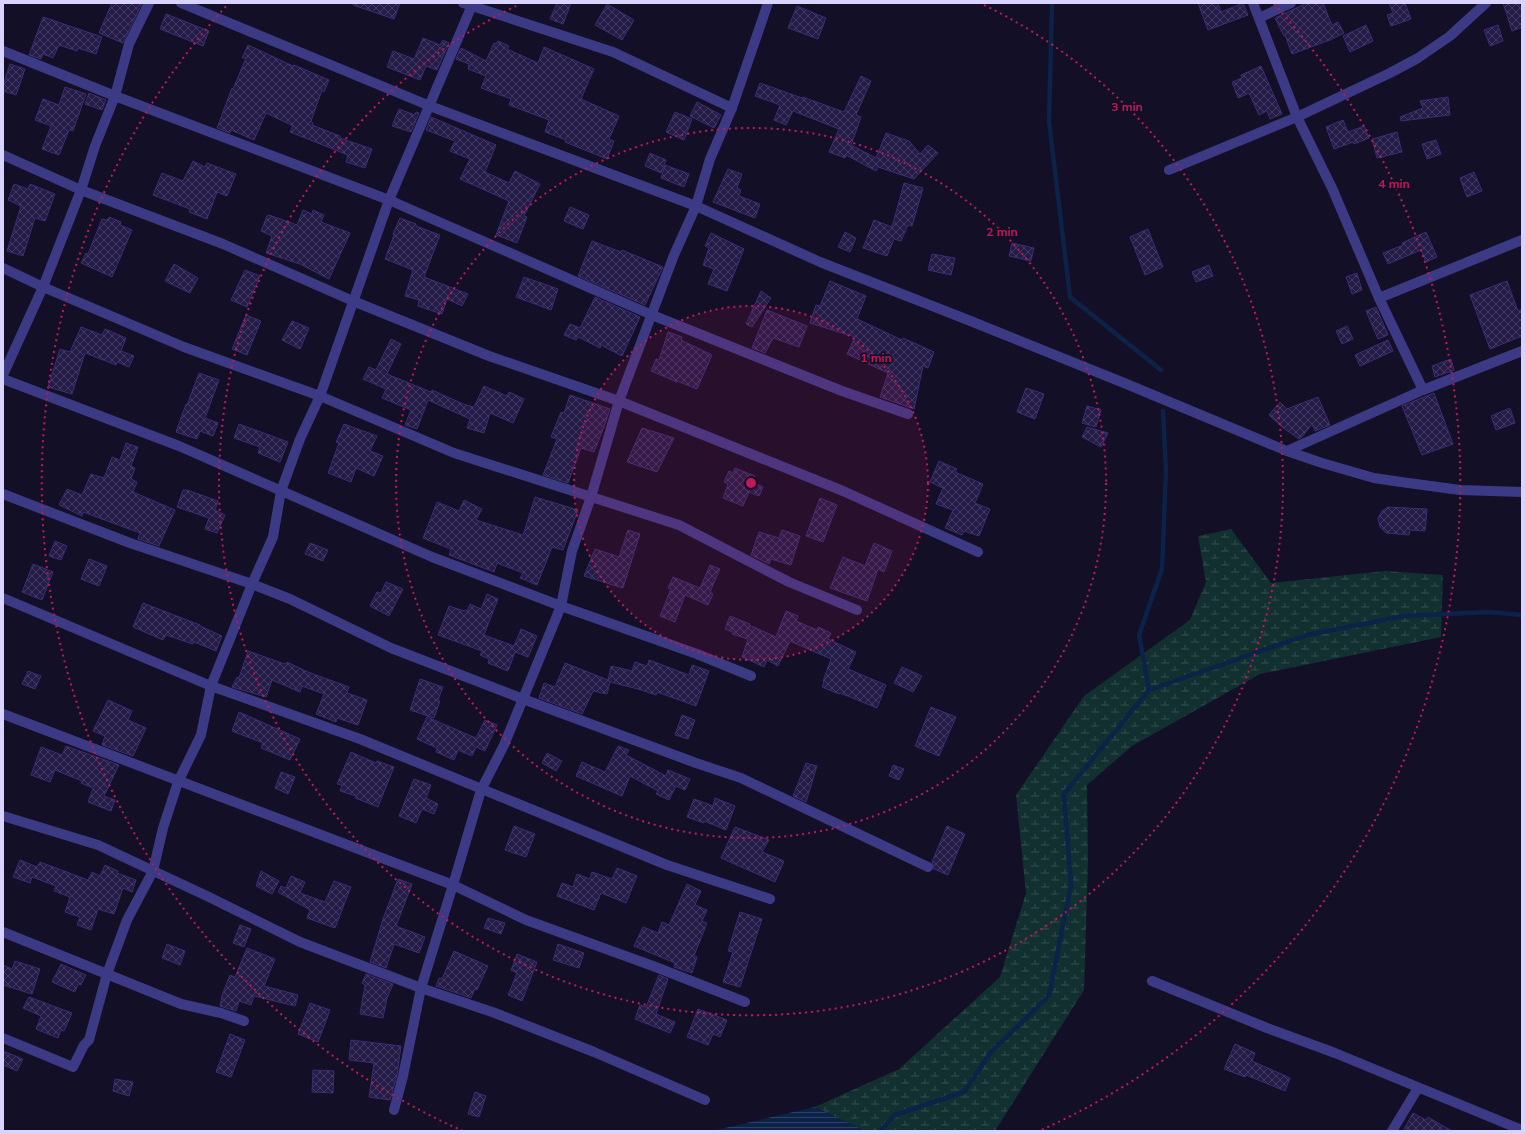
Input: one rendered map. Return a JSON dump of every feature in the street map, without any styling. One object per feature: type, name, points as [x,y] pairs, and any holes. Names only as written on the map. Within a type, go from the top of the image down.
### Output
[{"type":"street","points":[[3,375],[43,287],[81,190],[95,146],[115,96],[129,44],[149,3]]},
{"type":"street","points":[[181,3],[430,106],[696,206],[820,262],[1130,384],[1287,451],[1374,478],[1460,490],[1522,492]]},
{"type":"street","points":[[394,1110],[403,1076],[421,988],[481,790],[504,745],[561,606],[572,551],[591,497],[619,401],[674,255],[696,206],[710,160],[732,108],[768,3]]},
{"type":"street","points":[[1253,3],[1297,117],[1332,188],[1379,298],[1423,390]]},
{"type":"street","points":[[1259,18],[1291,3]]},
{"type":"street","points":[[1169,170],[1297,117],[1390,73],[1418,58],[1450,36],[1486,3]]},
{"type":"street","points":[[3,1038],[73,1067],[84,1045],[89,1040],[107,974],[127,920],[153,871],[163,828],[178,782],[201,735],[211,686],[252,584],[273,537],[281,491],[300,439],[320,396],[389,200],[430,106],[469,4],[612,52],[732,108]]},
{"type":"street","points":[[3,51],[115,96],[389,200],[652,315],[842,391],[908,414]]},
{"type":"street","points":[[3,155],[81,190],[223,244],[353,301],[489,356],[619,401],[843,491],[978,552]]},
{"type":"street","points":[[1379,298],[1522,240]]},
{"type":"street","points":[[3,268],[43,287],[184,347],[320,396],[454,452],[678,525],[789,582],[857,610]]},
{"type":"street","points":[[1287,451],[1423,390],[1522,351]]},
{"type":"street","points":[[3,379],[178,446],[432,557],[561,606],[697,654],[751,676]]},
{"type":"street","points":[[3,494],[130,543],[252,584],[290,599],[390,648],[523,699],[696,763],[741,778],[928,867]]},
{"type":"street","points":[[3,598],[211,686],[360,739],[481,790],[667,865],[770,899]]},
{"type":"street","points":[[3,714],[178,782],[453,885],[526,920],[654,966],[745,1002]]},
{"type":"street","points":[[3,816],[98,845],[300,942],[421,988],[495,1013],[594,1052],[705,1100]]},
{"type":"street","points":[[3,932],[182,1004],[221,1013],[244,1022]]},
{"type":"street","points":[[1152,981],[1266,1028],[1335,1053],[1522,1130]]},
{"type":"street","points":[[1392,1131],[1418,1088]]},
{"type":"green space","points":[[1231,529],[1271,583],[1385,571],[1443,575],[1441,637],[1260,674],[1132,746],[1087,785],[1088,861],[1084,990],[995,1131],[865,1131],[815,1107],[899,1069],[1000,977],[1026,893],[1016,795],[1084,696],[1190,620],[1206,582],[1198,536]]},
{"type":"water","points":[[815,1107],[865,1131],[712,1131]]},
{"type":"building","points":[[112,3],[142,3],[123,43],[99,33]]},
{"type":"building","points":[[353,3],[400,3],[394,19],[353,5]]},
{"type":"building","points":[[557,3],[571,3],[563,24],[550,19]]},
{"type":"building","points":[[1198,3],[1218,3],[1221,12],[1243,3],[1248,15],[1208,30]]},
{"type":"building","points":[[1307,3],[1323,3],[1332,25],[1338,22],[1344,33],[1330,40],[1292,54],[1285,35],[1284,36],[1275,18]]},
{"type":"building","points":[[1389,3],[1405,3],[1411,19],[1391,26],[1387,15],[1393,13]]},
{"type":"building","points":[[1503,3],[1519,3],[1522,13],[1522,27],[1512,31]]},
{"type":"building","points":[[607,4],[634,20],[622,40],[595,25]]},
{"type":"building","points":[[797,6],[826,18],[818,39],[788,28]]},
{"type":"building","points":[[166,14],[209,31],[203,46],[160,29]]},
{"type":"building","points":[[43,17],[102,37],[96,54],[78,48],[77,51],[59,45],[53,58],[43,54],[41,59],[29,55]]},
{"type":"building","points":[[1366,25],[1373,41],[1350,52],[1343,36]]},
{"type":"building","points":[[1498,25],[1503,41],[1490,46],[1484,30]]},
{"type":"building","points":[[423,38],[440,45],[443,40],[449,43],[437,70],[426,66],[420,80],[387,67],[393,51],[414,59]]},
{"type":"building","points":[[498,41],[509,46],[507,49],[538,63],[544,47],[594,69],[581,99],[619,116],[609,139],[614,141],[607,159],[545,132],[549,120],[509,105],[511,99],[481,88],[486,76],[468,69],[469,64],[456,59],[461,48],[486,61],[494,43],[496,44]]},
{"type":"building","points":[[248,45],[293,66],[294,65],[329,80],[324,92],[322,90],[311,121],[313,123],[312,125],[340,136],[340,138],[372,149],[365,168],[346,162],[348,155],[290,132],[293,126],[266,113],[254,140],[231,130],[230,133],[217,128],[232,88],[233,89],[246,58],[242,58]]},
{"type":"building","points":[[10,64],[25,69],[16,95],[3,91],[3,85]]},
{"type":"building","points":[[1261,66],[1282,114],[1270,119],[1267,111],[1259,115],[1249,93],[1238,98],[1232,82],[1242,78],[1241,75]]},
{"type":"building","points":[[861,76],[871,81],[856,115],[861,117],[851,145],[876,158],[886,133],[909,141],[920,154],[928,145],[938,153],[914,179],[878,167],[876,171],[846,155],[845,158],[829,152],[839,129],[793,111],[786,125],[774,120],[780,105],[755,96],[760,83],[844,112]]},
{"type":"building","points":[[65,87],[86,94],[73,131],[69,130],[59,155],[42,149],[51,126],[35,120],[43,99],[59,105]]},
{"type":"building","points":[[89,93],[106,100],[102,110],[85,104]]},
{"type":"building","points":[[1448,97],[1450,115],[1401,121],[1400,117],[1423,108],[1420,101]]},
{"type":"building","points":[[697,102],[721,115],[714,128],[690,116]]},
{"type":"building","points":[[399,109],[415,115],[416,112],[419,113],[411,132],[392,126]]},
{"type":"building","points":[[675,112],[692,119],[684,140],[666,132]]},
{"type":"building","points":[[431,117],[496,145],[485,172],[509,183],[515,171],[540,184],[524,216],[527,217],[517,243],[496,235],[509,201],[460,179],[470,159],[450,151],[455,141],[426,130]]},
{"type":"building","points":[[1343,120],[1348,132],[1364,126],[1369,138],[1354,144],[1353,142],[1334,149],[1326,127]]},
{"type":"building","points":[[1397,132],[1402,152],[1377,158],[1372,139]]},
{"type":"building","points":[[1436,140],[1441,154],[1427,159],[1422,144]]},
{"type":"building","points":[[650,153],[666,160],[661,173],[645,166]]},
{"type":"building","points":[[193,161],[205,167],[207,163],[236,174],[227,196],[217,192],[207,219],[189,212],[190,209],[153,195],[162,173],[183,181]]},
{"type":"building","points":[[665,165],[689,174],[684,187],[661,178]]},
{"type":"building","points":[[728,169],[742,174],[737,188],[741,190],[739,196],[760,204],[755,218],[713,202]]},
{"type":"building","points":[[1474,172],[1482,191],[1467,197],[1460,178]]},
{"type":"building","points":[[904,183],[923,188],[912,226],[908,225],[901,241],[894,239],[887,256],[863,248],[874,220],[892,227]]},
{"type":"building","points":[[14,184],[28,189],[30,184],[55,194],[45,221],[35,218],[23,256],[7,251],[21,206],[8,200]]},
{"type":"building","points":[[570,207],[589,215],[583,229],[564,221]]},
{"type":"building","points":[[303,210],[312,214],[313,210],[324,215],[321,222],[350,233],[329,279],[300,264],[266,253],[272,236],[261,231],[267,216],[269,215],[297,225]]},
{"type":"building","points":[[109,217],[121,222],[120,225],[132,230],[112,277],[81,263],[86,253],[88,254],[102,219],[107,220]]},
{"type":"building","points":[[400,218],[440,235],[424,277],[468,294],[462,306],[447,299],[442,314],[418,306],[419,300],[405,296],[413,270],[385,259]]},
{"type":"building","points":[[1148,229],[1163,267],[1145,275],[1130,237]]},
{"type":"building","points":[[845,232],[856,238],[850,252],[838,247]]},
{"type":"building","points":[[1426,232],[1437,257],[1426,262],[1421,250],[1388,264],[1383,253],[1403,245],[1402,243]]},
{"type":"building","points":[[711,233],[744,249],[727,291],[708,284],[714,269],[703,265],[709,248],[705,246]]},
{"type":"building","points":[[592,241],[621,252],[622,250],[663,267],[645,305],[578,276]]},
{"type":"building","points":[[1012,243],[1034,248],[1031,261],[1009,256]]},
{"type":"building","points":[[932,254],[955,258],[951,275],[928,270]]},
{"type":"building","points":[[174,264],[198,278],[190,293],[165,281]]},
{"type":"building","points":[[1209,265],[1213,276],[1196,282],[1192,272]]},
{"type":"building","points":[[245,270],[260,276],[247,307],[231,300]]},
{"type":"building","points":[[1357,273],[1362,290],[1352,294],[1346,277]]},
{"type":"building","points":[[524,277],[558,289],[551,310],[516,297]]},
{"type":"building","points":[[830,281],[866,296],[857,319],[902,340],[903,338],[934,352],[928,368],[923,366],[914,409],[880,397],[888,373],[847,354],[855,337],[810,323],[816,305],[820,306]]},
{"type":"building","points":[[1507,281],[1518,311],[1522,309],[1522,336],[1490,349],[1470,295]]},
{"type":"building","points":[[761,291],[771,298],[752,327],[746,324]]},
{"type":"building","points":[[595,297],[640,317],[622,356],[601,345],[600,348],[578,337],[576,340],[564,335],[570,324],[580,328]]},
{"type":"building","points":[[1376,307],[1388,335],[1378,339],[1366,311]]},
{"type":"building","points":[[767,310],[807,326],[799,347],[773,338],[765,353],[752,348]]},
{"type":"building","points":[[246,315],[261,321],[247,355],[232,349]]},
{"type":"building","points":[[292,321],[309,328],[300,349],[282,340]]},
{"type":"building","points":[[1347,326],[1353,339],[1342,344],[1336,331]]},
{"type":"building","points":[[81,327],[102,335],[105,329],[126,338],[121,351],[134,356],[129,367],[117,362],[116,365],[85,353],[72,394],[48,387],[60,349],[70,352]]},
{"type":"building","points":[[668,332],[682,337],[681,340],[712,355],[697,389],[651,371],[656,359],[659,360]]},
{"type":"building","points":[[391,339],[401,344],[387,374],[431,392],[432,390],[463,404],[474,407],[484,386],[507,396],[509,392],[524,399],[513,423],[490,413],[484,433],[467,428],[470,419],[428,400],[417,429],[405,425],[411,410],[382,398],[386,389],[363,379],[369,367],[376,370]]},
{"type":"building","points":[[1388,340],[1393,351],[1360,366],[1355,355]]},
{"type":"building","points":[[1451,359],[1454,370],[1435,377],[1432,366]]},
{"type":"building","points":[[199,373],[219,380],[205,418],[218,423],[213,436],[200,431],[197,439],[176,432]]},
{"type":"building","points":[[1026,388],[1044,394],[1035,419],[1017,412]]},
{"type":"building","points":[[1434,393],[1453,444],[1422,455],[1402,406]]},
{"type":"building","points":[[570,395],[610,409],[594,452],[581,448],[568,483],[543,475],[557,439],[551,437],[561,412],[564,413]]},
{"type":"building","points":[[1318,397],[1330,425],[1315,431],[1312,424],[1299,439],[1282,427],[1269,415],[1280,402],[1287,409]]},
{"type":"building","points":[[1087,406],[1101,410],[1096,427],[1082,423]]},
{"type":"building","points":[[1510,408],[1515,423],[1496,430],[1491,416]]},
{"type":"building","points":[[239,424],[288,442],[280,462],[258,453],[260,447],[234,438]]},
{"type":"building","points":[[344,424],[377,436],[370,451],[383,456],[374,476],[356,468],[351,482],[328,473],[339,443],[336,442]]},
{"type":"building","points":[[1087,427],[1108,433],[1101,447],[1082,437]]},
{"type":"building","points":[[642,428],[674,438],[657,472],[627,462]]},
{"type":"building","points":[[126,443],[138,447],[131,466],[135,468],[131,479],[137,482],[133,492],[175,510],[159,546],[138,539],[140,533],[83,512],[82,516],[59,505],[67,489],[82,495],[91,474],[104,478],[112,457],[120,460]]},
{"type":"building","points":[[939,461],[957,469],[955,472],[983,484],[975,503],[990,509],[979,536],[964,531],[962,535],[945,528],[953,510],[936,504],[943,488],[930,482]]},
{"type":"building","points":[[735,468],[755,476],[753,482],[763,487],[759,496],[749,492],[743,506],[723,498],[728,484],[724,482],[729,471],[733,473]]},
{"type":"building","points":[[183,490],[218,501],[215,510],[225,515],[217,533],[205,529],[209,518],[177,507]]},
{"type":"building","points":[[535,497],[578,510],[563,550],[552,547],[537,585],[520,578],[523,573],[497,563],[494,572],[449,555],[451,549],[423,538],[437,502],[459,511],[464,500],[482,509],[476,520],[523,535]]},
{"type":"building","points":[[820,498],[837,505],[823,542],[806,536]]},
{"type":"building","points":[[1388,507],[1427,509],[1425,531],[1410,530],[1409,535],[1386,533],[1380,527],[1378,518],[1382,511]]},
{"type":"building","points":[[628,530],[640,534],[623,588],[584,576],[595,549],[619,557]]},
{"type":"building","points":[[782,530],[800,536],[791,565],[771,559],[769,564],[751,555],[759,532],[779,538]]},
{"type":"building","points":[[55,541],[67,546],[61,560],[49,556]]},
{"type":"building","points":[[310,543],[328,550],[323,561],[305,554]]},
{"type":"building","points":[[874,543],[892,551],[884,572],[878,569],[867,601],[830,588],[843,557],[865,566]]},
{"type":"building","points":[[89,559],[107,566],[99,586],[81,579]]},
{"type":"building","points":[[33,564],[53,572],[42,600],[22,592]]},
{"type":"building","points":[[710,565],[720,569],[710,592],[713,594],[708,605],[685,595],[675,622],[660,616],[671,589],[668,588],[673,577],[700,588]]},
{"type":"building","points":[[386,582],[403,589],[389,616],[370,606],[377,592],[381,593]]},
{"type":"building","points":[[487,594],[498,599],[484,635],[514,646],[521,629],[537,636],[528,657],[515,652],[508,671],[488,663],[489,659],[480,655],[482,651],[438,635],[449,606],[467,611],[470,604],[481,609]]},
{"type":"building","points":[[143,603],[200,625],[222,636],[216,651],[194,642],[193,644],[166,635],[163,640],[133,627]]},
{"type":"building","points":[[786,611],[798,616],[796,621],[817,630],[818,627],[831,633],[828,639],[856,652],[848,669],[886,685],[877,708],[822,687],[831,659],[790,641],[778,666],[767,660],[764,667],[742,657],[748,639],[732,634],[733,632],[725,629],[730,616],[776,637]]},
{"type":"building","points":[[248,651],[285,664],[287,662],[308,672],[349,687],[347,693],[367,700],[358,725],[337,718],[336,722],[316,714],[324,694],[302,686],[300,692],[272,680],[266,697],[232,687],[237,677],[239,678]]},
{"type":"building","points":[[649,660],[689,675],[692,665],[709,671],[696,706],[657,692],[656,695],[610,682],[607,694],[593,691],[582,714],[539,698],[544,683],[555,687],[565,663],[608,680],[611,666],[632,671],[635,662],[647,666]]},
{"type":"building","points":[[902,667],[922,676],[913,692],[894,683]]},
{"type":"building","points":[[28,671],[41,676],[35,689],[22,684]]},
{"type":"building","points":[[420,679],[443,687],[434,718],[410,710]]},
{"type":"building","points":[[108,700],[132,711],[128,720],[146,728],[133,756],[102,745],[105,736],[93,731]]},
{"type":"building","points":[[931,707],[956,717],[939,756],[915,746]]},
{"type":"building","points":[[239,712],[300,739],[290,760],[261,748],[263,743],[232,731]]},
{"type":"building","points":[[682,715],[695,720],[688,739],[675,735]]},
{"type":"building","points":[[427,717],[476,738],[485,720],[497,725],[485,751],[476,747],[472,756],[458,750],[454,760],[436,752],[437,748],[417,739]]},
{"type":"building","points":[[66,746],[119,765],[104,796],[115,800],[111,811],[88,802],[93,788],[81,783],[82,781],[55,770],[50,782],[31,775],[41,747],[62,755]]},
{"type":"building","points":[[618,746],[629,750],[626,755],[666,776],[668,770],[690,779],[685,790],[676,786],[669,800],[656,794],[658,791],[630,776],[622,796],[576,776],[582,762],[605,772]]},
{"type":"building","points":[[351,752],[376,763],[377,761],[394,767],[378,807],[355,798],[356,796],[340,791],[342,785],[337,784]]},
{"type":"building","points":[[547,753],[562,761],[556,771],[542,763]]},
{"type":"building","points":[[806,763],[817,766],[806,802],[793,796]]},
{"type":"building","points":[[893,765],[904,769],[899,780],[889,776]]},
{"type":"building","points":[[281,772],[295,777],[288,794],[275,788]]},
{"type":"building","points":[[414,779],[431,785],[426,798],[438,804],[434,814],[422,809],[416,823],[399,816]]},
{"type":"building","points":[[715,798],[735,806],[726,830],[704,821],[704,823],[687,817],[694,799],[713,806]]},
{"type":"building","points":[[514,826],[535,834],[526,857],[505,850]]},
{"type":"building","points":[[947,826],[965,834],[948,875],[934,869],[932,862]]},
{"type":"building","points":[[735,827],[769,840],[762,852],[784,861],[775,882],[721,858]]},
{"type":"building","points":[[20,860],[37,867],[40,862],[88,880],[92,872],[100,876],[105,865],[118,871],[117,873],[136,880],[132,892],[123,888],[114,914],[98,909],[91,930],[77,925],[80,917],[65,912],[70,897],[54,891],[56,886],[32,877],[30,883],[13,877]]},
{"type":"building","points":[[617,868],[637,876],[626,903],[601,893],[594,910],[557,896],[562,883],[573,887],[577,874],[590,879],[592,872],[612,879]]},
{"type":"building","points":[[261,871],[279,881],[272,894],[256,886]]},
{"type":"building","points":[[291,876],[305,882],[300,893],[325,902],[334,881],[351,887],[335,928],[307,918],[310,910],[278,892],[281,886],[286,888]]},
{"type":"building","points":[[398,879],[412,884],[396,926],[425,937],[419,953],[394,944],[386,968],[370,962],[383,919]]},
{"type":"building","points":[[687,884],[701,891],[695,905],[707,910],[702,921],[707,923],[694,956],[697,957],[692,973],[674,967],[675,963],[634,946],[643,927],[658,933],[662,922],[669,925]]},
{"type":"building","points":[[740,912],[762,919],[740,987],[723,982],[733,952],[728,951]]},
{"type":"building","points":[[488,918],[505,923],[501,934],[484,928]]},
{"type":"building","points":[[240,925],[251,929],[244,947],[233,943]]},
{"type":"building","points":[[167,944],[185,951],[180,965],[162,958]]},
{"type":"building","points":[[558,944],[584,953],[579,968],[553,960]]},
{"type":"building","points":[[247,948],[275,959],[264,986],[298,995],[295,1006],[254,996],[251,1005],[239,1001],[236,1011],[220,1006],[222,995],[230,975],[235,977]]},
{"type":"building","points":[[454,951],[488,966],[477,990],[475,989],[471,998],[436,986],[439,978],[442,979]]},
{"type":"building","points":[[517,954],[537,962],[522,1001],[508,995],[517,973],[511,970]]},
{"type":"building","points":[[15,961],[40,969],[32,994],[3,985],[3,965],[12,969]]},
{"type":"building","points":[[61,964],[86,975],[81,985],[78,984],[75,992],[52,982]]},
{"type":"building","points":[[366,974],[393,984],[387,998],[383,1018],[360,1014],[365,985],[362,983]]},
{"type":"building","points":[[659,975],[668,979],[656,1014],[675,1022],[670,1033],[635,1019],[640,1005],[646,1007]]},
{"type":"building","points":[[29,997],[72,1013],[64,1031],[61,1030],[58,1038],[36,1029],[41,1016],[23,1008]]},
{"type":"building","points":[[310,1003],[330,1010],[318,1042],[298,1034]]},
{"type":"building","points":[[698,1009],[727,1020],[720,1037],[713,1034],[708,1045],[687,1037]]},
{"type":"building","points":[[230,1034],[245,1040],[231,1077],[216,1072]]},
{"type":"building","points":[[351,1040],[401,1046],[397,1075],[390,1100],[369,1097],[374,1063],[349,1060]]},
{"type":"building","points":[[1235,1044],[1255,1053],[1252,1061],[1290,1078],[1285,1091],[1246,1075],[1245,1077],[1224,1069]]},
{"type":"building","points":[[3,1051],[23,1059],[17,1071],[3,1065]]},
{"type":"building","points":[[313,1070],[334,1071],[333,1093],[312,1092]]},
{"type":"building","points":[[115,1079],[133,1082],[129,1096],[113,1091]]},
{"type":"building","points":[[475,1092],[486,1096],[479,1117],[468,1114]]},
{"type":"building","points":[[1413,1113],[1426,1120],[1428,1117],[1452,1131],[1403,1131]]},
{"type":"waterway","points":[[1052,3],[1049,121],[1070,297],[1161,370]]},
{"type":"waterway","points":[[1149,690],[1139,635],[1162,569],[1166,471],[1163,411]]},
{"type":"waterway","points":[[880,1131],[895,1115],[964,1092],[991,1052],[1049,996],[1071,885],[1064,794],[1149,690],[1307,635],[1404,616],[1489,612],[1522,615]]}]
